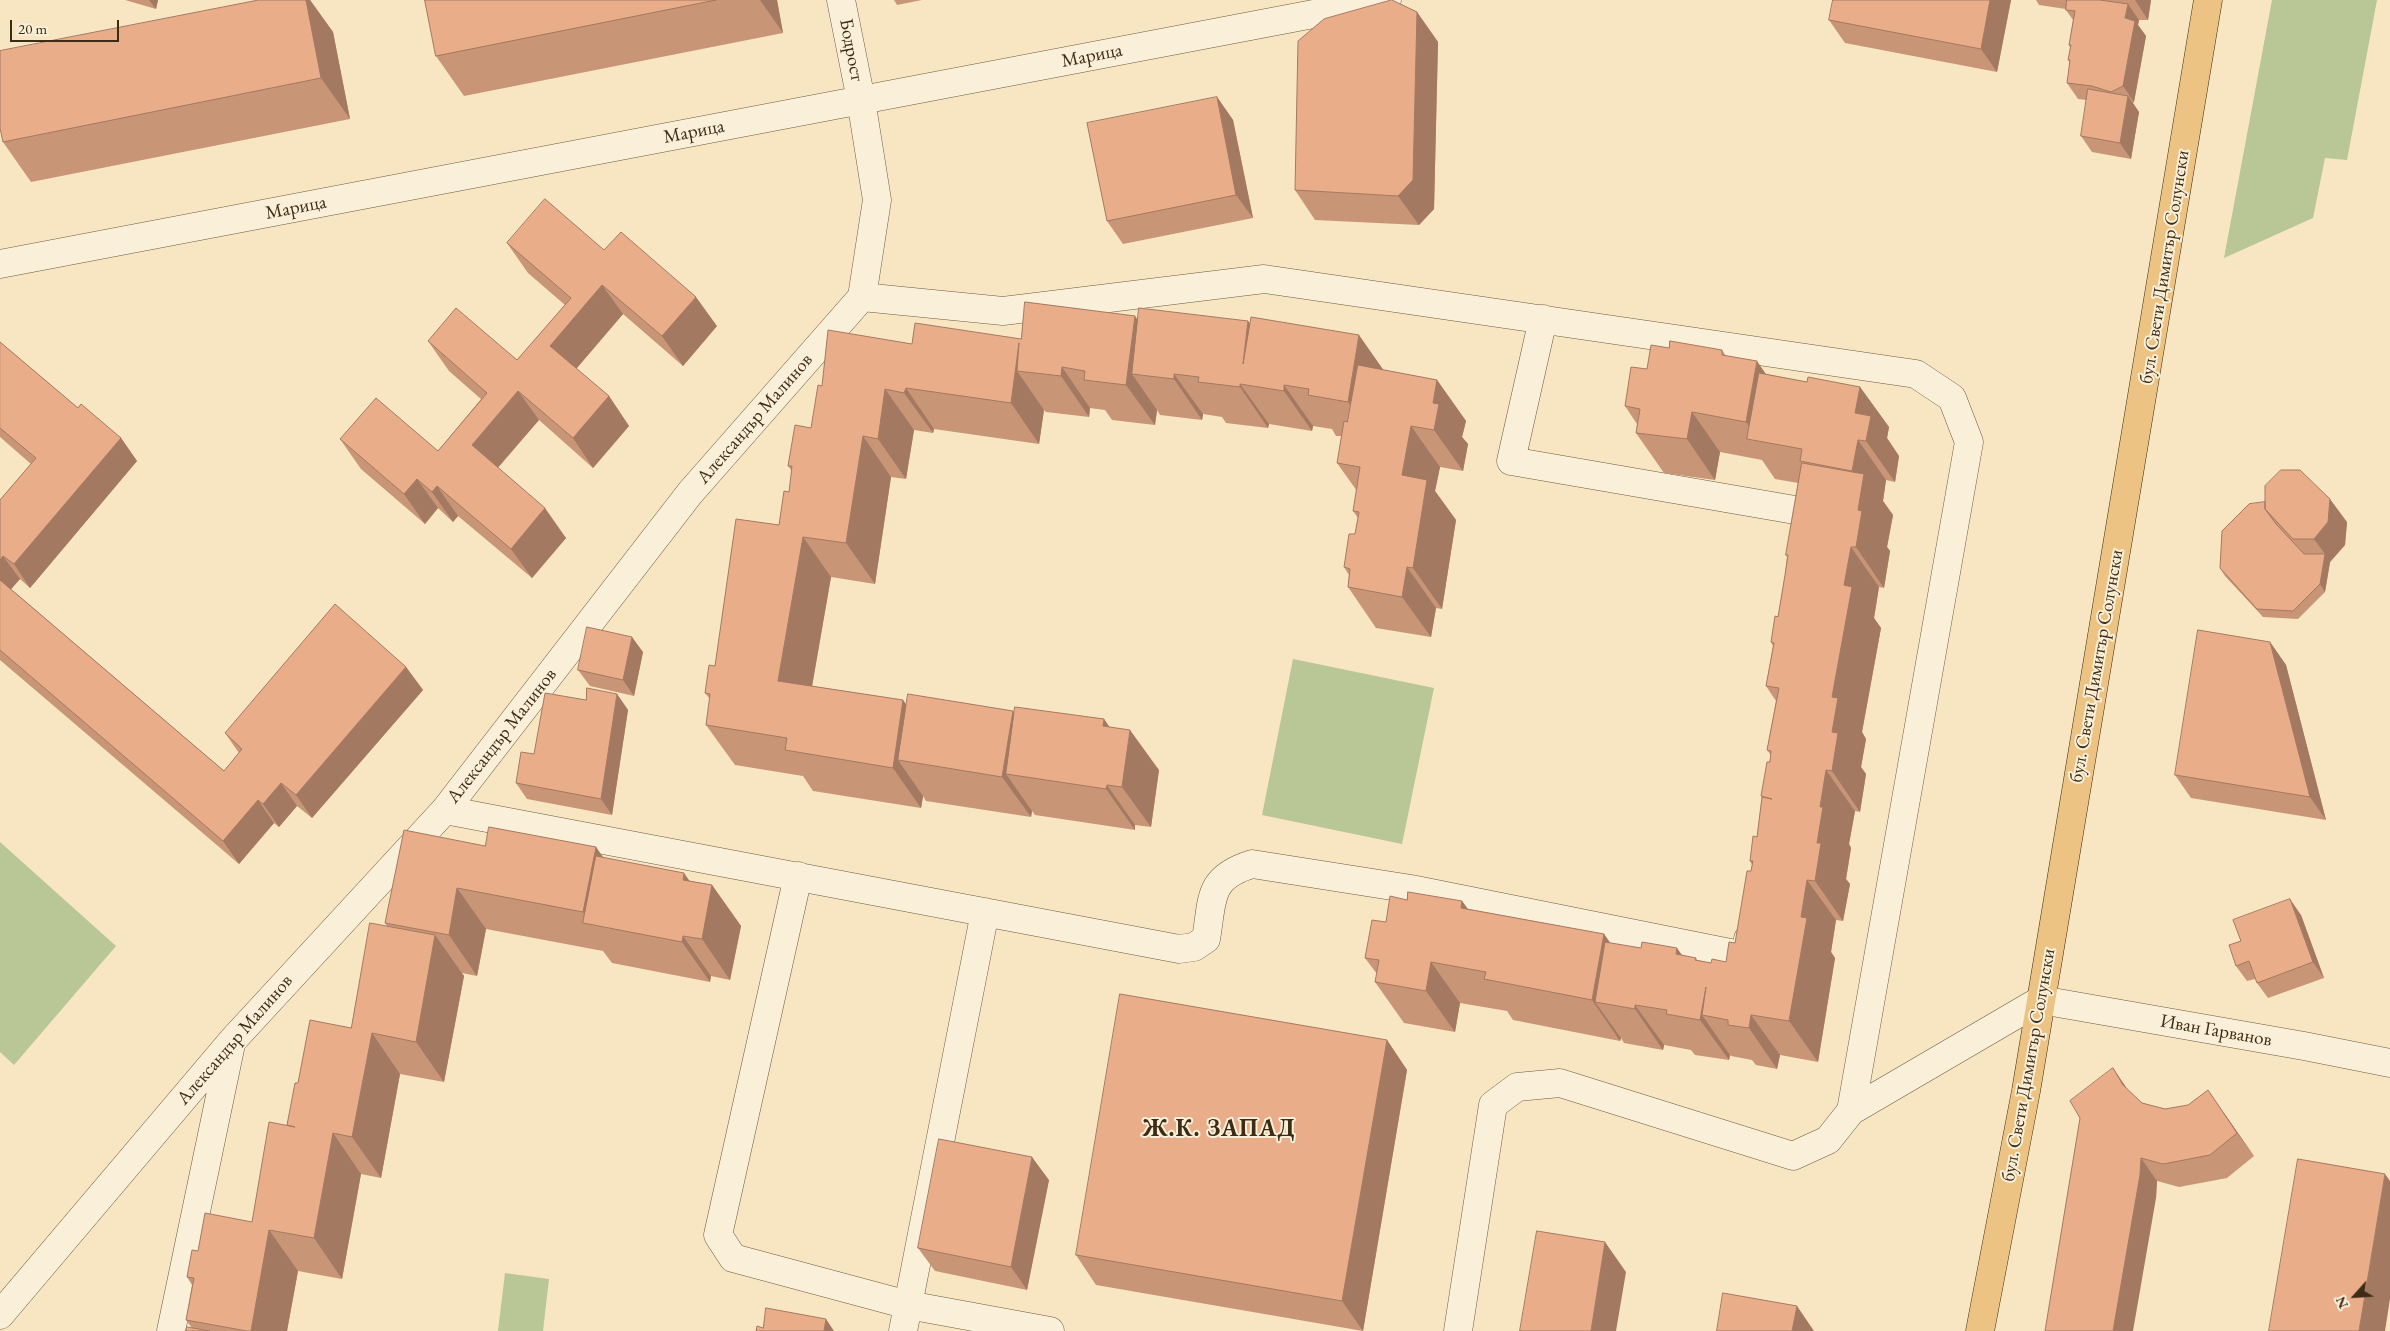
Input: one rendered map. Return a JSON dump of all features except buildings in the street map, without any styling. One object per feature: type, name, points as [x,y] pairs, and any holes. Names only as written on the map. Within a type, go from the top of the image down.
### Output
[{"type":"main road","name":"бул. Свети Димитър Солунски","points":[[1980,1331],[2024,1101],[2208,0]]},
{"type":"street","name":"Бодрост","points":[[841,0],[862,100]]},
{"type":"street","name":"Марица","points":[[0,264],[862,100],[1264,12],[1387,0]]},
{"type":"street","points":[[862,100],[877,200],[862,297],[1003,311],[1264,278],[1916,374],[1952,398],[1969,442],[1851,1111]]},
{"type":"street","name":"Александър Малинов","points":[[0,1315],[232,1041],[445,810],[690,493],[862,297]]},
{"type":"street","points":[[1543,320],[1511,461],[1818,514],[1812,553]]},
{"type":"street","points":[[445,810],[1179,949],[1194,947],[1206,939],[1216,885],[1233,871],[1252,864],[1411,890],[1745,956],[1752,917]]},
{"type":"street","points":[[798,876],[718,1235],[732,1258],[908,1305],[1050,1331]]},
{"type":"street","points":[[903,1331],[985,912]]},
{"type":"street","points":[[1458,1331],[1493,1104],[1517,1087],[1560,1083],[1793,1156],[1828,1140],[1851,1111],[2041,1000]]},
{"type":"street","name":"Иван Гарванов","points":[[2041,1000],[2390,1063]]},
{"type":"street","points":[[171,1331],[232,1041]]},
{"type":"green space","points":[[2272,0],[2377,0],[2347,160],[2325,158],[2313,218],[2224,258]]},
{"type":"green space","points":[[1293,659],[1434,688],[1402,844],[1262,815]]},
{"type":"green space","points":[[0,842],[116,946],[14,1065],[0,1052]]},
{"type":"green space","points":[[505,1273],[549,1279],[543,1331],[498,1331]]},
{"type":"district","name":"Ж.К. ЗАПАД","points":[[1219,1129]]}]
